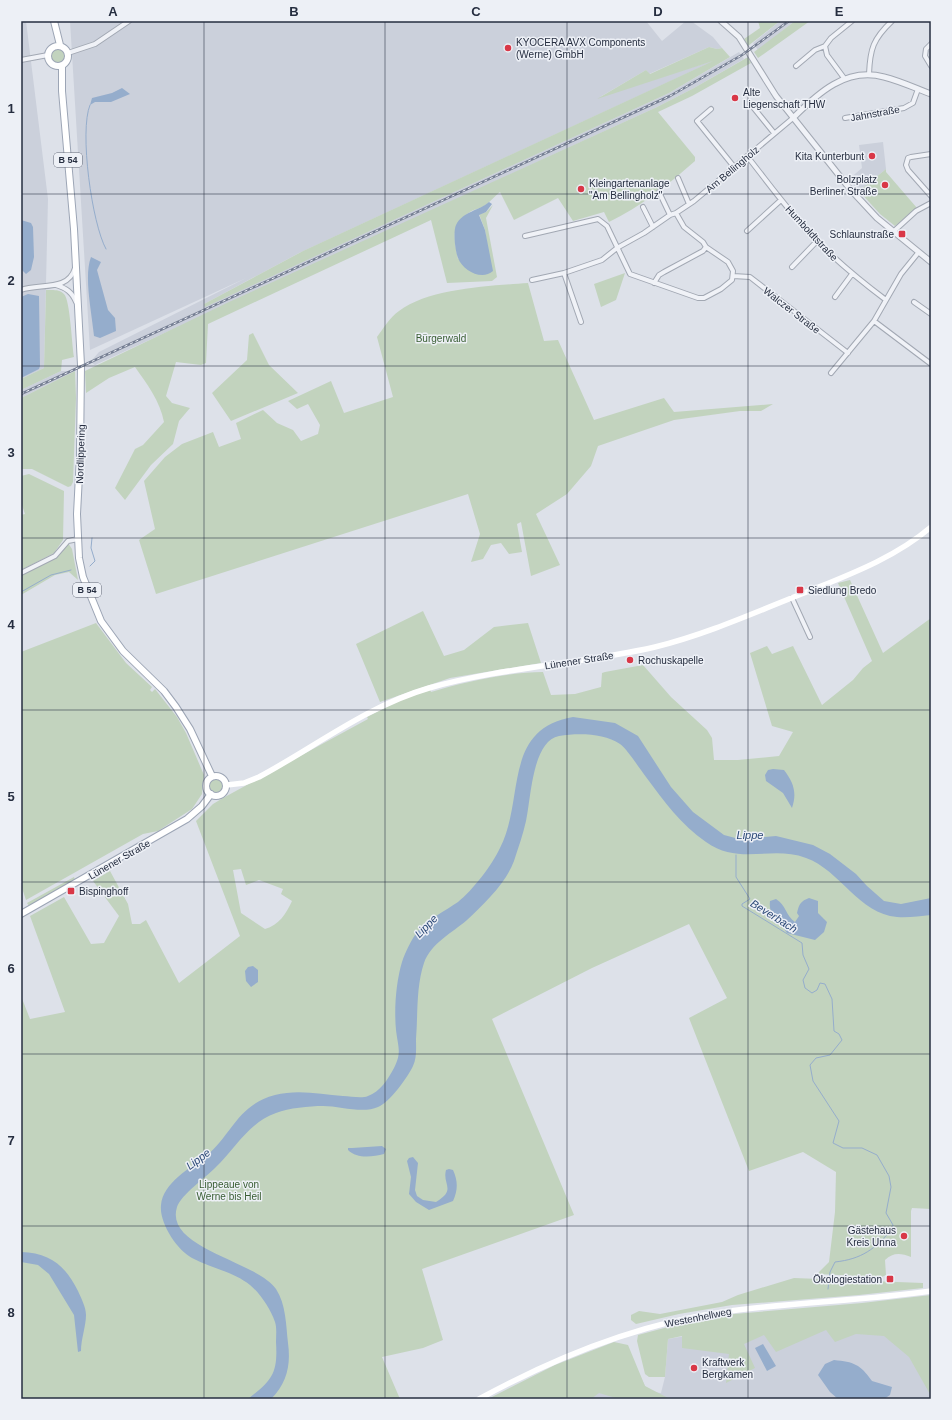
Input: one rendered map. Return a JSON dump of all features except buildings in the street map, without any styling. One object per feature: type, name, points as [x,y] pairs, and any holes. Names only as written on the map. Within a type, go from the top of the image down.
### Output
[{"type":"main road","points":[[54,21],[57,46]]},
{"type":"main road","points":[[57,46],[66,48],[68,53],[68,59],[59,65],[50,62],[48,55],[49,51],[57,46]]},
{"type":"main road","name":"Nordlippering","points":[[59,65],[79,310],[82,398],[77,514],[78,539],[83,577],[101,621],[123,651],[164,691],[176,707],[190,729],[212,776]]},
{"type":"main road","name":"Lünener Straße","points":[[227,785],[244,783],[259,777],[368,714],[405,696],[468,679],[654,647],[701,633],[792,598],[885,558],[931,527]]},
{"type":"main road","points":[[212,776],[218,776],[223,778],[227,785],[225,791],[221,795],[216,796],[211,794],[207,789],[206,783],[212,776]]},
{"type":"main road","name":"Lünener Straße","points":[[21,914],[187,820],[202,806],[211,794]]},
{"type":"main road","name":"Westenhellweg","points":[[479,1399],[557,1360],[630,1333],[662,1324],[737,1310],[900,1296],[931,1291]]},
{"type":"street","points":[[68,53],[95,44],[129,21]]},
{"type":"street","points":[[721,21],[739,37],[776,96],[850,189],[877,218],[918,253],[931,262]]},
{"type":"street","points":[[796,66],[815,50],[825,46],[831,38],[852,21]]},
{"type":"street","points":[[869,74],[873,45],[881,32],[892,21]]},
{"type":"street","points":[[931,44],[926,49],[925,56],[931,66]]},
{"type":"street","points":[[825,46],[827,55],[844,78]]},
{"type":"street","points":[[21,60],[48,55]]},
{"type":"street","points":[[793,118],[827,88],[844,78],[869,74],[891,79],[931,94]]},
{"type":"street","name":"Jahnstraße","points":[[845,118],[904,108],[912,102],[918,90]]},
{"type":"street","points":[[753,107],[774,133]]},
{"type":"street","points":[[710,109],[697,121],[735,168]]},
{"type":"street","name":"Am Bellingholz","points":[[532,280],[564,273],[602,260],[617,248],[689,204],[735,168],[747,156],[793,118]]},
{"type":"street","points":[[931,154],[908,158],[906,165],[908,170],[931,196]]},
{"type":"street","name":"Humboldtstraße","points":[[747,156],[781,200],[817,241],[852,274],[886,300]]},
{"type":"street","points":[[678,178],[689,204]]},
{"type":"street","points":[[659,192],[670,215]]},
{"type":"street","points":[[747,231],[781,200]]},
{"type":"street","points":[[893,232],[916,211],[931,204]]},
{"type":"street","points":[[644,207],[653,227]]},
{"type":"street","points":[[525,236],[598,219],[607,226],[630,274],[693,297],[704,298],[729,283],[733,276],[733,271],[728,262],[706,247],[703,242],[684,227],[676,213]]},
{"type":"street","points":[[792,267],[817,241]]},
{"type":"street","points":[[654,283],[656,279],[664,272],[703,252],[706,247]]},
{"type":"street","points":[[832,373],[874,321],[901,274],[918,253]]},
{"type":"street","points":[[21,290],[32,287],[56,285],[67,281],[71,277],[76,264]]},
{"type":"street","points":[[564,273],[581,322]]},
{"type":"street","points":[[835,297],[852,274]]},
{"type":"street","name":"Walczer Straße","points":[[733,276],[750,277],[848,353]]},
{"type":"street","points":[[56,285],[66,288],[71,292],[79,310]]},
{"type":"street","points":[[914,302],[931,314]]},
{"type":"street","points":[[874,321],[931,364]]},
{"type":"street","points":[[21,573],[55,556],[66,542],[78,539]]},
{"type":"street","points":[[792,598],[810,637]]},
{"type":"shaded area","points":[[21,21],[26,21],[48,199],[44,368],[21,379]]},
{"type":"shaded area","points":[[70,21],[646,21],[662,41],[686,21],[691,21],[713,37],[722,48],[717,49],[709,47],[649,74],[646,70],[600,97],[718,59],[299,253],[204,304],[206,306],[669,93],[739,52],[744,59],[694,88],[657,107],[95,365],[92,363],[92,360],[99,352],[246,278],[90,350]]},
{"type":"shaded area","points":[[780,21],[795,21],[758,50],[753,43]]},
{"type":"shaded area","name":"Kita Kunterbunt","points":[[883,142],[886,169],[859,191],[849,179],[862,168],[859,145]]},
{"type":"shaded area","points":[[61,371],[69,371],[69,374],[21,398],[21,390]]},
{"type":"shaded area","name":"Kraftwerk Bergkamen","points":[[931,1311],[931,1399],[582,1399],[638,1371],[645,1386],[653,1392],[661,1393],[665,1377],[668,1339],[709,1332]]},
{"type":"green space","points":[[758,21],[780,21],[748,46],[744,39],[760,28]]},
{"type":"green space","points":[[795,21],[810,21],[758,58],[754,52]]},
{"type":"green space","points":[[709,47],[717,49],[722,48],[730,57],[669,93],[205,307],[204,304],[303,251],[713,61],[597,99],[646,70],[650,74]]},
{"type":"green space","points":[[58,48],[64,50],[66,56],[64,62],[58,64],[52,62],[50,56],[52,50]]},
{"type":"green space","points":[[748,57],[751,63],[692,96],[658,112],[695,157],[695,161],[654,194],[621,216],[609,222],[604,212],[573,221],[558,198],[514,220],[500,192],[484,206],[472,211],[464,217],[456,227],[455,232],[455,245],[458,259],[488,251],[485,230],[479,214],[486,212],[493,205],[486,218],[497,277],[492,281],[447,283],[431,220],[208,324],[206,363],[201,365],[176,362],[166,396],[172,403],[190,408],[179,421],[173,444],[151,465],[125,500],[115,488],[135,449],[143,445],[164,422],[162,414],[152,393],[135,367],[109,378],[86,393],[85,371],[229,302],[657,107]]},
{"type":"green space","points":[[886,169],[886,172],[917,208],[895,226],[880,214],[859,191]]},
{"type":"green space","points":[[625,273],[616,300],[601,307],[594,284]]},
{"type":"green space","name":"Bürgerwald","points":[[528,283],[544,341],[558,340],[594,420],[664,398],[674,412],[773,404],[761,411],[740,411],[674,420],[598,446],[591,466],[567,494],[536,514],[560,565],[531,576],[521,522],[517,524],[522,552],[509,554],[501,543],[491,545],[483,559],[471,562],[480,534],[468,494],[156,594],[139,540],[155,529],[144,481],[165,457],[182,444],[213,432],[219,447],[241,439],[236,423],[263,410],[277,423],[293,430],[301,441],[318,434],[320,425],[308,404],[297,409],[288,401],[331,381],[344,413],[393,397],[377,337],[399,311],[412,303],[443,293],[479,287]]},
{"type":"green space","points":[[46,290],[60,291],[66,298],[74,357],[62,360],[61,371],[21,390],[21,379],[44,368]]},
{"type":"green space","points":[[253,333],[269,365],[298,393],[231,421],[212,393],[247,360],[249,335]]},
{"type":"green space","points":[[75,371],[76,398],[73,482],[71,486],[68,487],[32,469],[21,469],[21,398]]},
{"type":"green space","points":[[29,474],[64,491],[63,540],[54,553],[21,570],[21,515],[25,514],[21,502],[21,476]]},
{"type":"green space","points":[[68,543],[72,549],[78,580],[69,572],[55,575],[21,595],[21,573],[55,556]]},
{"type":"green space","name":"Lippeaue von Werne bis Heil","points":[[850,580],[883,653],[931,618],[931,1209],[912,1208],[911,1257],[894,1254],[888,1257],[885,1260],[886,1275],[882,1277],[817,1274],[829,1262],[835,1212],[836,1172],[803,1152],[749,1171],[689,1018],[727,998],[689,924],[592,968],[492,1019],[574,1215],[422,1269],[443,1340],[423,1348],[382,1357],[400,1399],[21,1399],[21,996],[30,1019],[65,1012],[30,916],[64,897],[91,944],[104,943],[119,916],[93,881],[110,871],[128,904],[132,924],[140,924],[146,920],[179,983],[240,936],[196,821],[213,804],[223,798],[368,719],[367,717],[398,701],[430,689],[431,692],[487,678],[530,672],[543,672],[551,695],[575,694],[601,687],[602,673],[643,665],[671,697],[707,730],[712,738],[714,760],[738,760],[779,756],[793,732],[772,726],[750,653],[767,646],[772,654],[793,646],[822,705],[853,680],[863,668],[872,661],[838,583]],"holes":[[[241,869],[246,885],[259,880],[283,889],[281,894],[292,901],[285,915],[274,925],[265,929],[241,913],[233,870]]]},
{"type":"green space","points":[[423,611],[444,656],[464,650],[494,627],[528,623],[541,663],[450,678],[380,702],[356,644]]},
{"type":"green space","points":[[96,623],[126,663],[152,687],[150,690],[152,692],[155,689],[177,717],[186,733],[204,775],[202,794],[192,809],[158,831],[143,834],[26,900],[21,885],[21,652]]},
{"type":"green space","points":[[217,778],[223,780],[225,786],[223,792],[217,794],[211,792],[209,786],[211,780]]},
{"type":"green space","points":[[74,877],[75,880],[29,906],[27,903]]},
{"type":"green space","points":[[794,1278],[923,1283],[923,1288],[859,1295],[732,1305],[679,1314],[636,1324],[631,1320],[631,1315],[639,1311],[660,1314],[722,1302],[738,1295]]},
{"type":"green space","points":[[931,1295],[931,1396],[909,1357],[884,1336],[856,1334],[835,1342],[826,1330],[776,1352],[764,1335],[744,1344],[755,1368],[726,1383],[729,1354],[682,1348],[682,1336],[668,1339],[665,1377],[649,1377],[645,1374],[637,1341],[638,1335],[668,1327],[734,1314],[862,1303]]},
{"type":"green space","points":[[614,1342],[628,1345],[645,1386],[670,1399],[619,1399],[599,1393],[591,1399],[488,1399],[555,1365]]},
{"type":"water","points":[[122,88],[130,94],[111,102],[95,102],[90,105],[92,98],[112,93]]},
{"type":"water","points":[[489,202],[492,204],[486,212],[479,215],[485,230],[493,271],[489,274],[478,275],[468,270],[460,263],[456,250],[455,228],[459,220]]},
{"type":"water","points":[[21,220],[31,223],[33,227],[34,257],[31,270],[26,274],[21,269]]},
{"type":"water","points":[[91,257],[101,262],[97,270],[108,310],[115,318],[116,331],[100,338],[94,336],[90,301],[88,273]]},
{"type":"water","points":[[28,294],[39,296],[40,366],[39,369],[21,378],[21,297]]},
{"type":"water","name":"Lippe","points":[[573,717],[615,723],[638,736],[671,787],[693,812],[724,835],[739,839],[776,836],[813,845],[830,854],[856,874],[884,901],[901,904],[931,898],[931,915],[897,917],[884,914],[860,900],[829,872],[806,858],[780,853],[731,853],[719,849],[697,835],[673,812],[630,755],[614,740],[599,736],[574,734],[559,736],[550,740],[543,748],[538,759],[534,772],[525,826],[514,861],[506,877],[487,900],[467,920],[437,944],[427,956],[424,963],[418,991],[415,1060],[411,1071],[403,1083],[382,1105],[372,1109],[358,1110],[330,1106],[312,1106],[287,1110],[266,1117],[250,1130],[223,1160],[194,1186],[179,1202],[177,1207],[177,1221],[184,1233],[198,1244],[214,1253],[251,1270],[266,1279],[276,1289],[282,1301],[289,1351],[287,1373],[281,1387],[271,1399],[248,1399],[263,1387],[272,1375],[276,1362],[276,1324],[268,1307],[254,1288],[230,1273],[192,1258],[181,1249],[170,1235],[163,1220],[161,1205],[163,1197],[178,1177],[215,1148],[243,1113],[262,1100],[275,1095],[292,1092],[309,1092],[362,1097],[372,1094],[383,1085],[394,1068],[399,1053],[395,1022],[395,1005],[398,978],[403,958],[409,946],[422,927],[458,902],[470,891],[482,877],[497,855],[507,829],[519,769],[525,751],[535,736],[551,724]]},
{"type":"water","points":[[768,770],[784,770],[790,779],[794,788],[794,803],[792,808],[783,793],[766,781],[765,775]]},
{"type":"water","points":[[809,898],[818,901],[818,913],[827,922],[824,932],[815,940],[787,933],[773,915],[770,906],[770,901],[776,899],[782,904],[792,920],[795,922],[799,916],[797,913],[800,905],[804,900]]},
{"type":"water","points":[[253,966],[258,970],[258,982],[251,987],[246,981],[245,971],[248,967]]},
{"type":"water","points":[[382,1146],[386,1149],[384,1154],[375,1156],[360,1156],[348,1150],[348,1148]]},
{"type":"water","points":[[413,1157],[418,1163],[415,1190],[417,1196],[423,1200],[436,1202],[442,1198],[446,1194],[447,1190],[445,1175],[446,1170],[449,1169],[453,1170],[457,1182],[457,1189],[453,1201],[429,1210],[416,1202],[409,1194],[411,1177],[407,1161],[409,1158]]},
{"type":"water","points":[[21,1252],[40,1255],[56,1262],[68,1274],[73,1282],[86,1312],[81,1351],[78,1352],[74,1315],[49,1274],[38,1265],[21,1262]]},
{"type":"water","points":[[763,1344],[776,1366],[767,1371],[755,1348]]},
{"type":"water","points":[[834,1360],[852,1363],[860,1367],[872,1381],[892,1387],[890,1395],[884,1399],[838,1399],[830,1392],[818,1375],[825,1364]]},
{"type":"waterway","points":[[90,105],[87,118],[86,135],[89,177],[96,220],[106,249]]},
{"type":"waterway","points":[[90,566],[95,561],[91,548],[92,538]]},
{"type":"waterway","points":[[21,592],[51,575],[71,570]]},
{"type":"waterway","name":"Beverbach","points":[[736,855],[736,877],[750,899],[742,904],[742,906],[802,943],[803,955],[809,969],[803,980],[805,988],[812,993],[817,990],[820,983],[825,984],[832,999],[834,1031],[839,1034],[842,1040],[830,1055],[816,1058],[810,1065],[813,1081],[839,1121],[833,1143],[843,1148],[862,1148],[877,1155],[889,1176],[891,1187],[886,1213],[893,1225],[892,1229],[880,1242],[867,1252],[845,1261],[835,1262],[830,1272],[828,1289]]},
{"type":"railway","points":[[21,394],[670,96],[742,55],[789,21]]},
{"type":"place","name":"KYOCERA AVX Components (Werne) GmbH","points":[[508,48]]},
{"type":"place","name":"Alte Liegenschaft THW","points":[[735,98]]},
{"type":"place","name":"Kita Kunterbunt","points":[[872,156]]},
{"type":"place","name":"Bolzplatz Berliner Straße","points":[[885,185]]},
{"type":"place","name":"Kleingartenanlage \"Am Bellingholz\"","points":[[581,189]]},
{"type":"place","name":"Schlaunstraße","points":[[902,234]]},
{"type":"place","name":"Siedlung Bredo","points":[[800,590]]},
{"type":"place","name":"Rochuskapelle","points":[[630,660]]},
{"type":"place","name":"Bispinghoff","points":[[71,891]]},
{"type":"place","name":"Gästehaus Kreis Unna","points":[[904,1236]]},
{"type":"place","name":"Ökologiestation","points":[[890,1279]]},
{"type":"place","name":"Kraftwerk Bergkamen","points":[[694,1368]]}]
